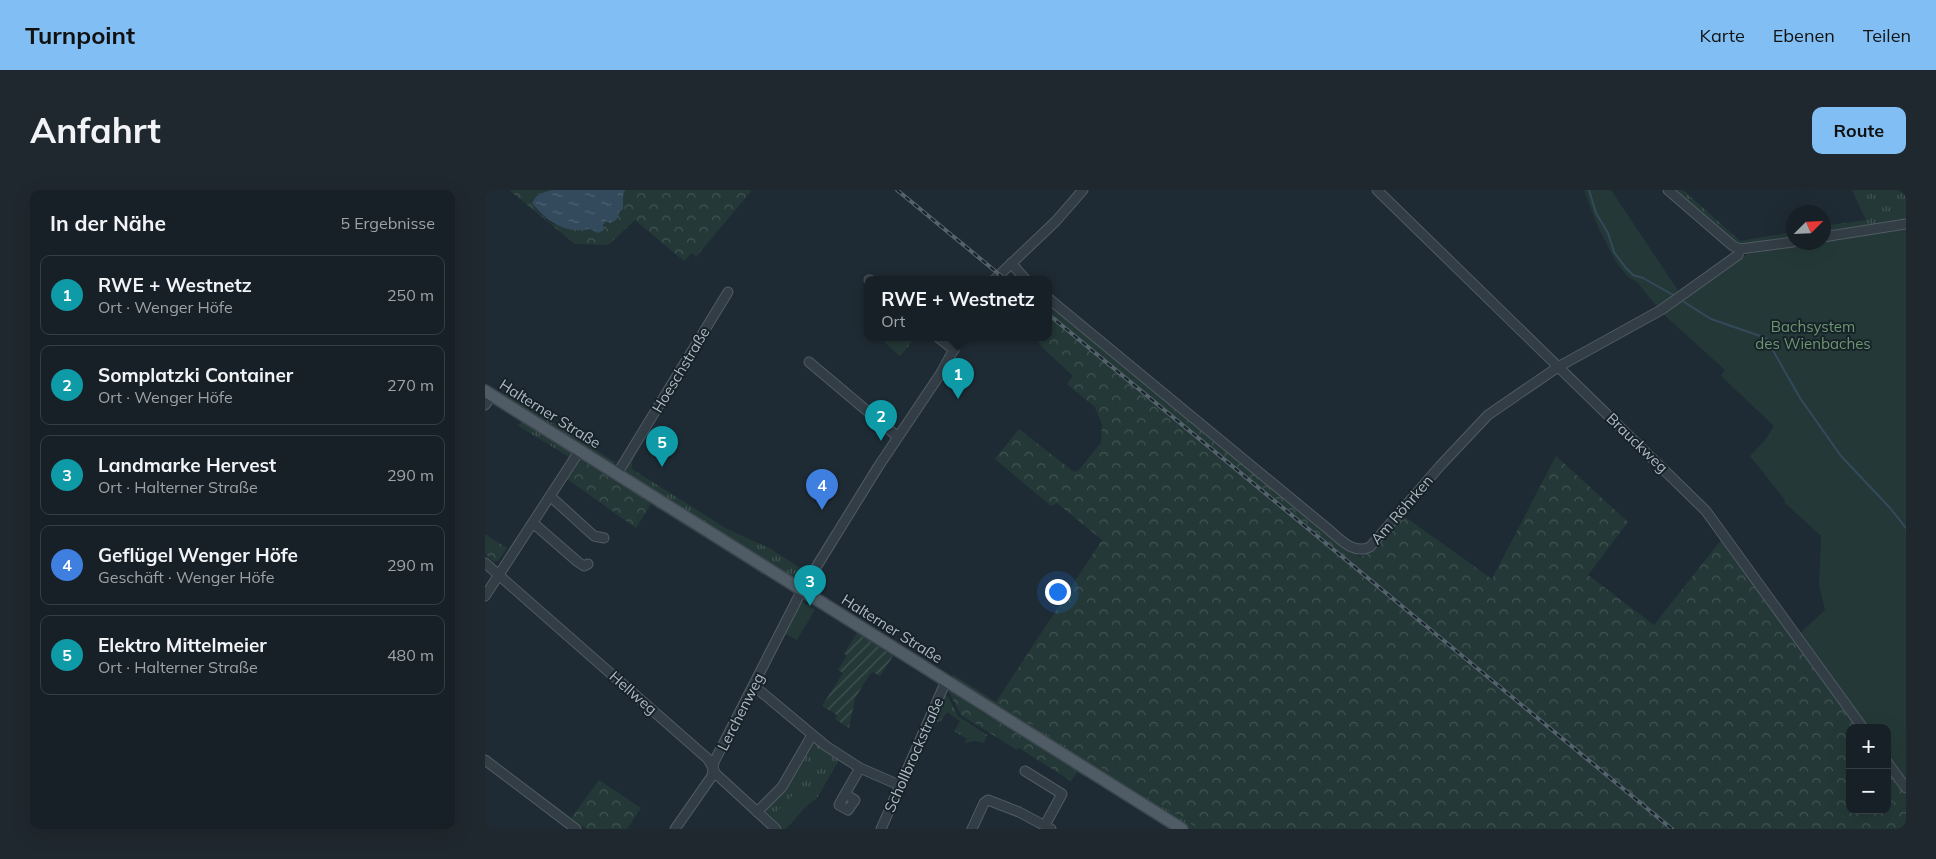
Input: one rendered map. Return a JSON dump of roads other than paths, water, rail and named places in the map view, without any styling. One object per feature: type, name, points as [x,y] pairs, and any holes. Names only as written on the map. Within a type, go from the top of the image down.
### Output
[{"type":"main road","name":"Halterner Straße","points":[[489,393],[1182,829]]},
{"type":"street","points":[[998,276],[1055,221],[1083,190]]},
{"type":"street","name":"Brauckweg","points":[[1377,190],[1706,511],[1860,724]]},
{"type":"street","points":[[1668,190],[1740,250],[1786,243]]},
{"type":"street","points":[[1831,236],[1906,224]]},
{"type":"street","name":"Am Röhrken","points":[[1052,301],[1327,529],[1351,548],[1358,550],[1370,547],[1481,421],[1512,398],[1559,368],[1661,310],[1738,255],[1740,250]]},
{"type":"street","points":[[1011,263],[1023,276]]},
{"type":"street","name":"Hoeschstraße","points":[[617,474],[728,292]]},
{"type":"street","points":[[943,341],[954,350]]},
{"type":"street","name":"Lerchenweg","points":[[675,829],[712,776],[714,762],[802,590],[958,341]]},
{"type":"street","points":[[809,362],[898,438]]},
{"type":"street","points":[[485,405],[489,393]]},
{"type":"street","points":[[485,596],[580,450]]},
{"type":"street","points":[[550,496],[594,536],[603,538]]},
{"type":"street","points":[[533,523],[578,562],[584,566],[588,564]]},
{"type":"street","name":"Hellweg","points":[[485,563],[708,759],[716,774],[776,829]]},
{"type":"street","name":"Schollbrockstraße","points":[[881,829],[946,681]]},
{"type":"street","points":[[754,686],[826,746],[860,768],[899,785]]},
{"type":"street","points":[[757,812],[782,787],[812,735]]},
{"type":"street","points":[[485,760],[576,829]]},
{"type":"street","points":[[1891,767],[1906,788]]},
{"type":"street","points":[[845,794],[860,768]]},
{"type":"street","points":[[972,829],[987,800],[1019,812],[1048,827],[1062,794],[1025,770]]},
{"type":"water","points":[[551,190],[625,190],[623,209],[615,220],[610,223],[606,221],[603,225],[604,230],[598,233],[590,229],[573,230],[565,228],[550,221],[532,203],[537,196]]},
{"type":"waterway","points":[[1589,190],[1596,213],[1608,233],[1614,252],[1626,268],[1633,275],[1643,278],[1675,296]]},
{"type":"waterway","points":[[1684,302],[1711,319],[1766,338],[1800,398],[1841,456],[1890,508],[1906,528]]},
{"type":"railway","points":[[897,190],[1001,276]]},
{"type":"railway","points":[[1052,317],[1672,829]]},
{"type":"place","name":"RWE + Westnetz","points":[[958,399]]},
{"type":"place","name":"Somplatzki Container","points":[[881,441]]},
{"type":"place","name":"Elektro Mittelmeier","points":[[662,467]]},
{"type":"place","name":"Geflügel Wenger Höfe","points":[[822,510]]},
{"type":"place","name":"Landmarke Hervest","points":[[810,606]]},
{"type":"park label","name":"Bachsystem des Wienbaches","points":[[1813,336]]}]
